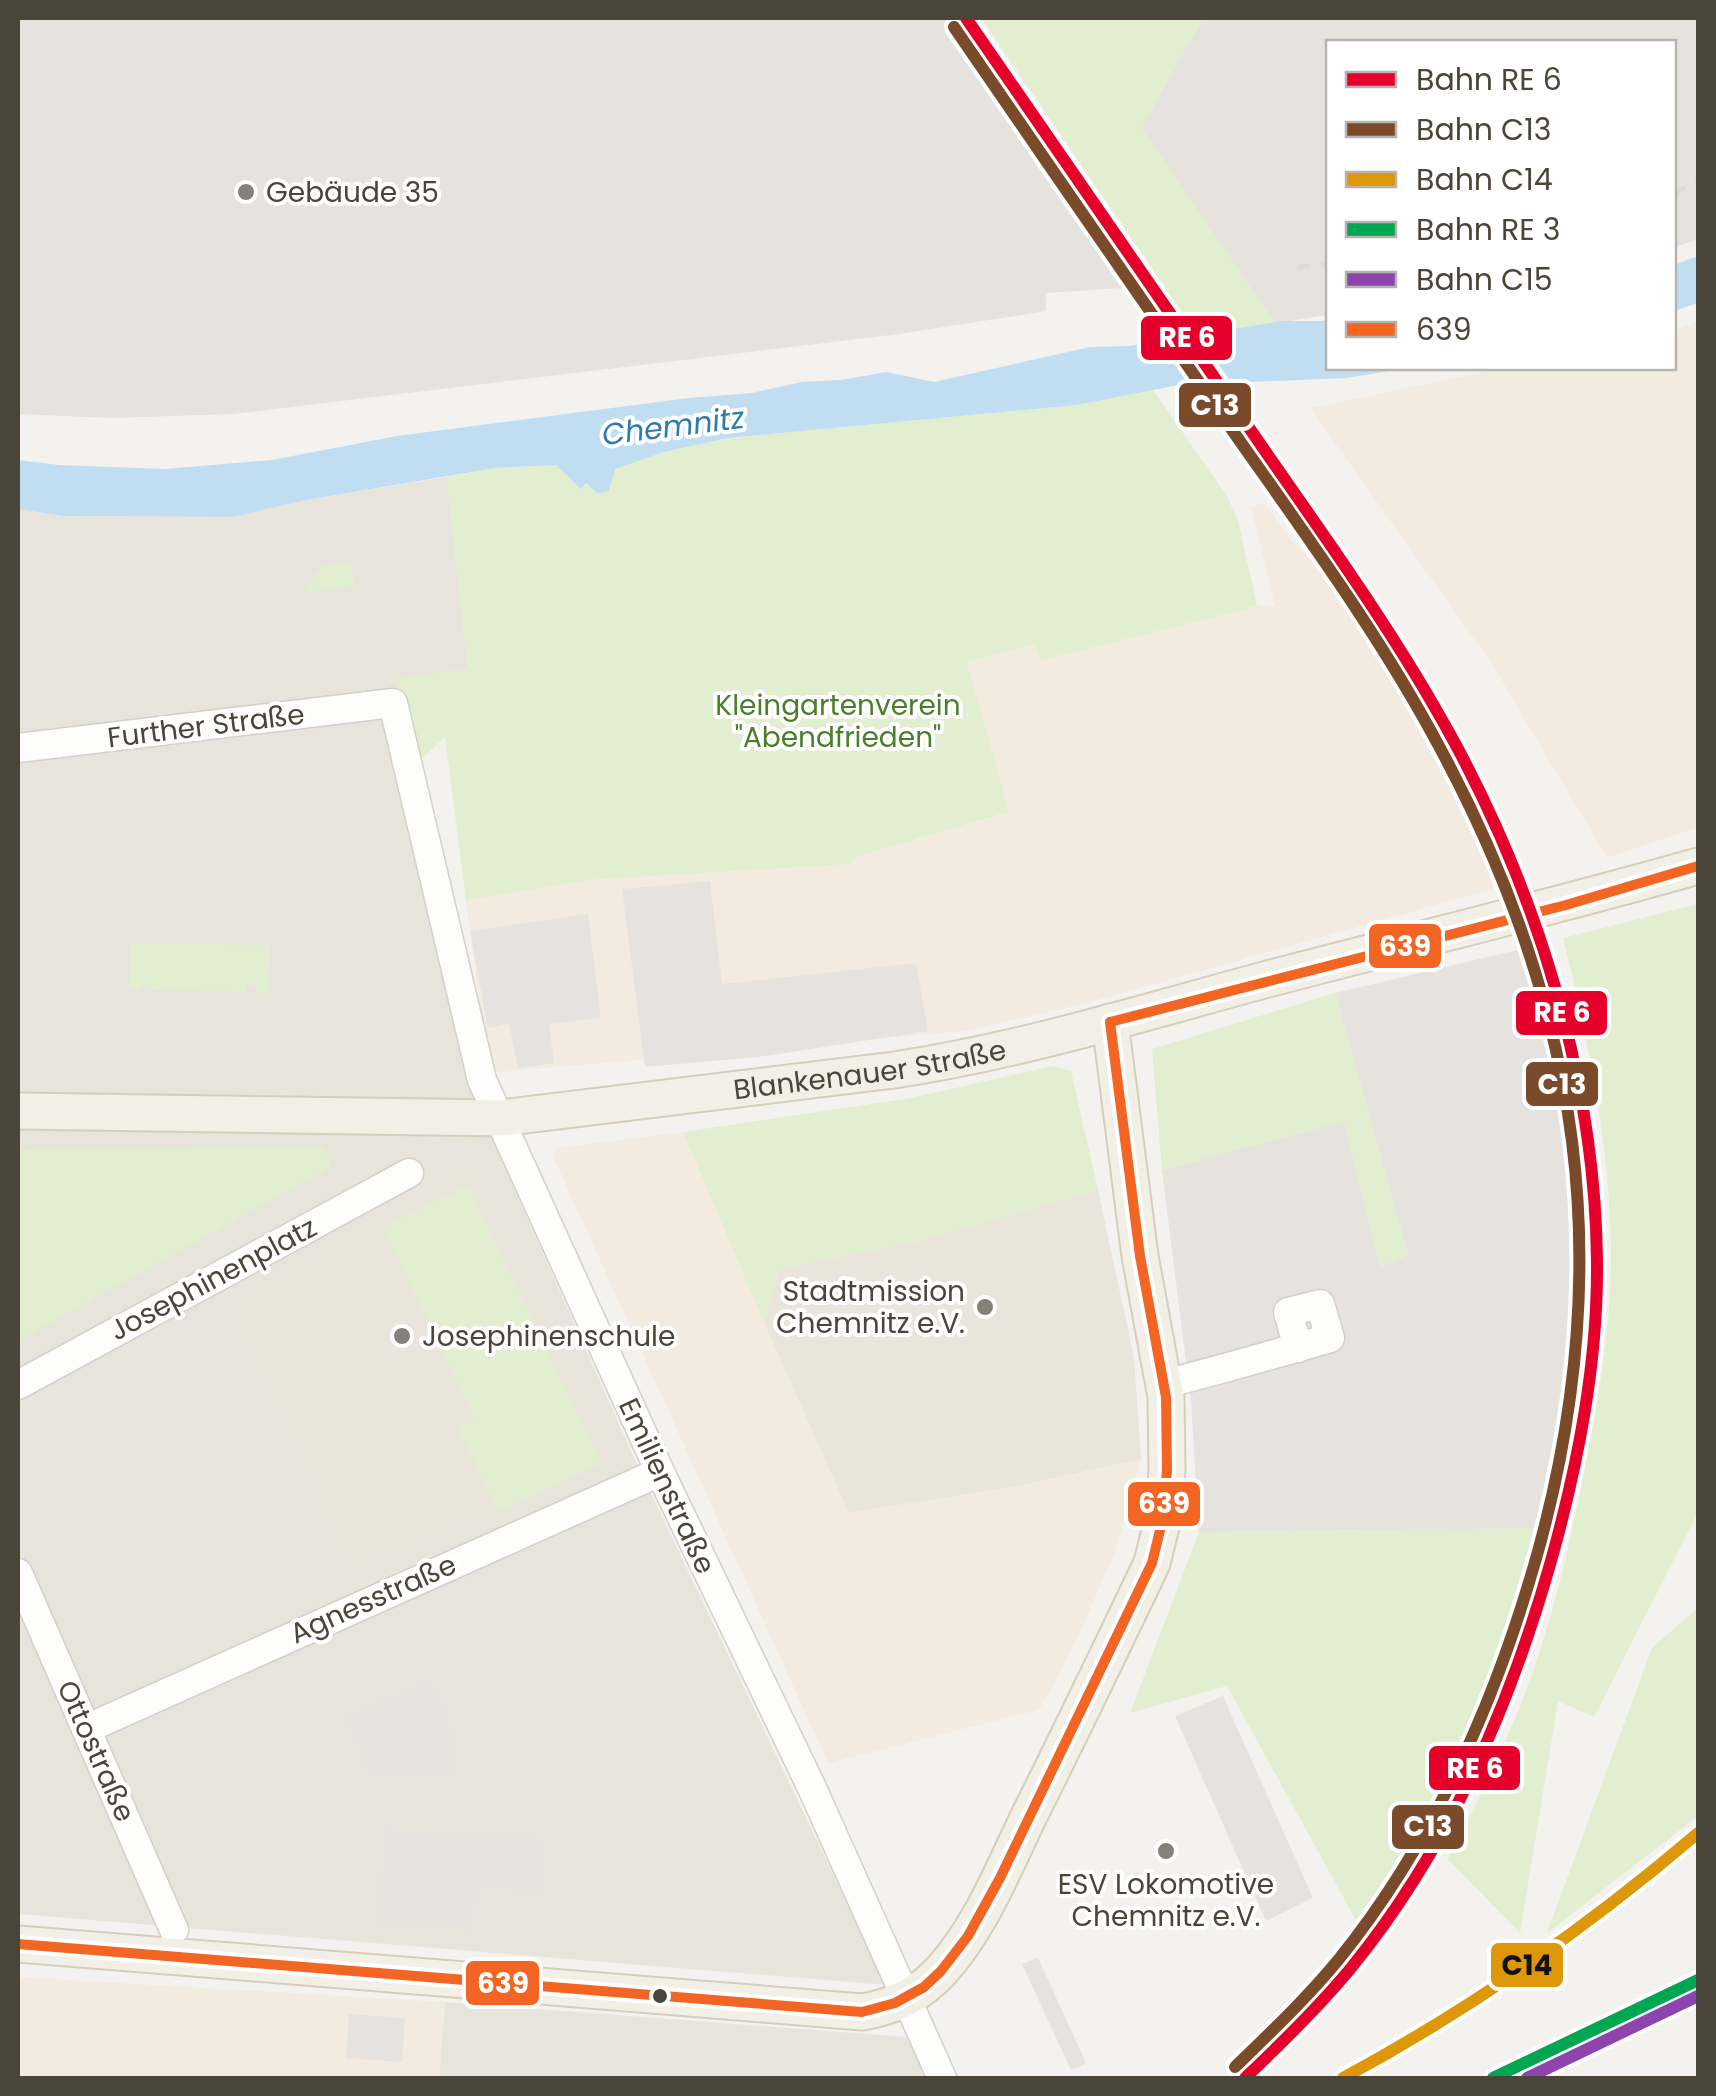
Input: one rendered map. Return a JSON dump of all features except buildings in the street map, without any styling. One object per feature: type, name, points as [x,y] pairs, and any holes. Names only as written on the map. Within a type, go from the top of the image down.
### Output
[{"type":"main road","name":"Blankenauer Straße","points":[[18,1111],[500,1118],[940,1063],[1566,904],[1698,866]]},
{"type":"main road","points":[[18,1944],[862,2012],[889,2008],[906,1999],[943,1969],[972,1928],[1152,1563],[1163,1518],[1167,1470],[1164,1384],[1140,1256],[1110,1022]]},
{"type":"street","name":"Further Straße","points":[[18,748],[394,703]]},
{"type":"street","name":"Emilienstraße","points":[[394,703],[482,1080],[660,1472],[812,1788],[942,2078]]},
{"type":"street","name":"Josephinenplatz","points":[[18,1385],[409,1173]]},
{"type":"street","points":[[1164,1384],[1298,1348]]},
{"type":"street","name":"Agnesstraße","points":[[86,1729],[660,1472]]},
{"type":"street","name":"Ottostraße","points":[[18,1572],[174,1930]]},
{"type":"shaded area","points":[[18,18],[952,18],[1138,287],[1046,293],[1046,311],[899,334],[233,414],[112,418],[18,414]]},
{"type":"shaded area","points":[[171,18],[186,18],[222,94],[66,163],[29,80]]},
{"type":"shaded area","points":[[817,18],[872,18],[941,131],[881,158]]},
{"type":"shaded area","points":[[1203,18],[1698,18],[1698,239],[1676,247],[1676,40],[1326,40],[1326,315],[1275,323],[1141,128]]},
{"type":"shaded area","points":[[491,35],[515,87],[530,81],[589,206],[604,199],[616,173],[651,203],[746,259],[739,277],[720,267],[692,319],[564,237],[573,215],[521,102],[505,109],[482,60],[431,83],[423,66]]},
{"type":"shaded area","points":[[1698,322],[1698,827],[1607,858],[1492,664],[1310,408],[1494,370],[1676,370],[1676,329]]},
{"type":"shaded area","points":[[447,477],[468,669],[397,678],[398,688],[385,710],[475,1081],[500,1157],[635,1460],[886,1985],[18,1914],[18,509],[63,516],[233,517],[306,500]]},
{"type":"shaded area","points":[[1265,503],[1292,541],[1355,607],[1413,696],[1457,781],[1496,888],[1083,1004],[965,1031],[489,1073],[466,900],[589,880],[850,864],[859,856],[1008,813],[967,662],[1035,644],[1039,659],[1257,606],[1275,606],[1251,507]]},
{"type":"shaded area","points":[[710,881],[722,984],[916,963],[928,1031],[758,1057],[645,1067],[622,889]]},
{"type":"shaded area","points":[[588,914],[601,1018],[549,1024],[554,1063],[518,1068],[509,1024],[488,1028],[470,931]]},
{"type":"shaded area","points":[[1530,947],[1550,1024],[1581,1226],[1578,1323],[1540,1528],[1199,1532],[1191,1401],[1162,1170],[1344,1121],[1380,1267],[1408,1255],[1335,993]]},
{"type":"shaded area","points":[[683,1132],[850,1513],[1022,1485],[1141,1459],[1116,1550],[1071,1652],[1039,1710],[828,1763],[552,1154],[558,1148]]},
{"type":"shaded area","name":"Josephinenschule","points":[[470,1160],[621,1455],[491,1516],[351,1571],[228,1302]]},
{"type":"shaded area","points":[[1098,1190],[1134,1357],[1141,1459],[1022,1485],[849,1513],[764,1322],[780,1268],[925,1239]]},
{"type":"shaded area","points":[[1278,1237],[1292,1293],[1269,1300],[1276,1325],[1272,1337],[1211,1357],[1198,1314],[1241,1301],[1230,1259],[1267,1249],[1265,1240]]},
{"type":"shaded area","points":[[1223,1437],[1225,1442],[1232,1440],[1252,1518],[1199,1532],[1194,1447]]},
{"type":"shaded area","points":[[430,1680],[454,1738],[450,1777],[371,1773],[345,1718]]},
{"type":"shaded area","points":[[1223,1696],[1313,1898],[1266,1921],[1175,1716]]},
{"type":"shaded area","points":[[385,1830],[544,1839],[540,1892],[475,1886],[471,1934],[459,1927],[378,1923],[385,1845],[389,1845]]},
{"type":"shaded area","points":[[1038,1958],[1086,2063],[1071,2070],[1022,1964]]},
{"type":"shaded area","points":[[18,1977],[445,2002],[439,2078],[18,2078]]},
{"type":"shaded area","points":[[445,2002],[907,2037],[927,2078],[439,2078]]},
{"type":"shaded area","points":[[349,2014],[405,2018],[402,2062],[346,2058]]},
{"type":"green space","points":[[981,18],[1203,18],[1142,128],[1275,323],[1198,335]]},
{"type":"green space","name":"Kleingartenverein \"Abendfrieden\"","points":[[1153,390],[1227,496],[1238,521],[1257,606],[1040,660],[1034,644],[967,662],[1009,812],[859,856],[850,864],[589,880],[466,900],[445,737],[415,765],[396,678],[468,669],[447,477],[495,468],[556,465],[581,488],[614,469],[664,452],[728,438],[1077,405]]},
{"type":"green space","points":[[352,561],[354,587],[302,593],[322,565]]},
{"type":"green space","points":[[1698,904],[1698,1512],[1594,1717],[1558,1701],[1520,1933],[1448,1859],[1511,1728],[1540,1650],[1579,1498],[1605,1345],[1611,1252],[1608,1185],[1587,1043],[1563,938]]},
{"type":"green space","points":[[129,943],[270,945],[268,993],[256,993],[255,986],[246,986],[246,992],[152,990],[152,985],[129,990]]},
{"type":"green space","points":[[1335,993],[1408,1255],[1380,1267],[1344,1122],[1162,1170],[1152,1049]]},
{"type":"green space","points":[[1052,1066],[1071,1071],[1098,1190],[925,1239],[780,1268],[764,1322],[683,1132],[911,1098]]},
{"type":"green space","points":[[325,1147],[331,1167],[18,1341],[18,1150]]},
{"type":"green space","points":[[468,1186],[601,1463],[499,1512],[458,1428],[475,1419],[383,1227]]},
{"type":"green space","points":[[1540,1528],[1485,1693],[1419,1831],[1358,1924],[1227,1686],[1130,1713],[1199,1532]]},
{"type":"green space","points":[[1698,1608],[1698,1816],[1547,1933],[1652,1648]]},
{"type":"water","points":[[1698,256],[1698,303],[1676,310],[1676,264]]},
{"type":"water","name":"Chemnitz","points":[[1282,321],[1326,321],[1326,370],[1396,370],[1346,378],[1178,385],[1077,405],[728,438],[664,452],[615,469],[609,491],[598,493],[586,483],[581,489],[556,465],[495,468],[306,500],[233,517],[63,516],[18,509],[18,460],[165,469],[272,460],[397,436],[752,393],[802,382],[886,372],[934,382],[1090,347],[1129,346]]},
{"type":"pier","points":[[1196,330],[1235,388],[1209,389],[1171,334]]},
{"type":"railway","points":[[1676,192],[1698,181]]},
{"type":"railway","points":[[1297,267],[1326,264]]},
{"type":"transit line","points":[[966,18],[1356,582],[1451,736],[1482,797],[1535,924],[1556,990],[1586,1125],[1597,1261],[1590,1375],[1561,1524],[1516,1670],[1446,1826],[1386,1922],[1338,1983],[1245,2078]]},
{"type":"transit line","name":"639","points":[[1110,1022],[1566,905],[1698,866]]},
{"type":"transit line","name":"639","points":[[18,1944],[862,2012],[895,2003],[924,1987],[968,1936],[1000,1878],[1152,1563],[1163,1518],[1166,1397],[1140,1256],[1110,1022]]},
{"type":"transit line","points":[[1493,2078],[1698,1980]]},
{"type":"rail line","name":"C13","points":[[954,27],[1343,590],[1440,748],[1488,847],[1526,945],[1554,1043],[1572,1142],[1579,1242],[1576,1344],[1562,1448],[1537,1555],[1502,1663],[1459,1767],[1405,1866],[1339,1959],[1235,2067]]},
{"type":"rail line","name":"C14","points":[[1343,2078],[1437,2024],[1527,1965],[1698,1833]]},
{"type":"rail line","name":"C15","points":[[1527,2078],[1698,1996]]},
{"type":"place","name":"Gebäude 35","points":[[246,192]]},
{"type":"place","name":"Stadtmission Chemnitz e.V.","points":[[985,1307]]},
{"type":"place","name":"Josephinenschule","points":[[402,1336]]},
{"type":"place","name":"ESV Lokomotive Chemnitz e.V.","points":[[1166,1851]]}]
